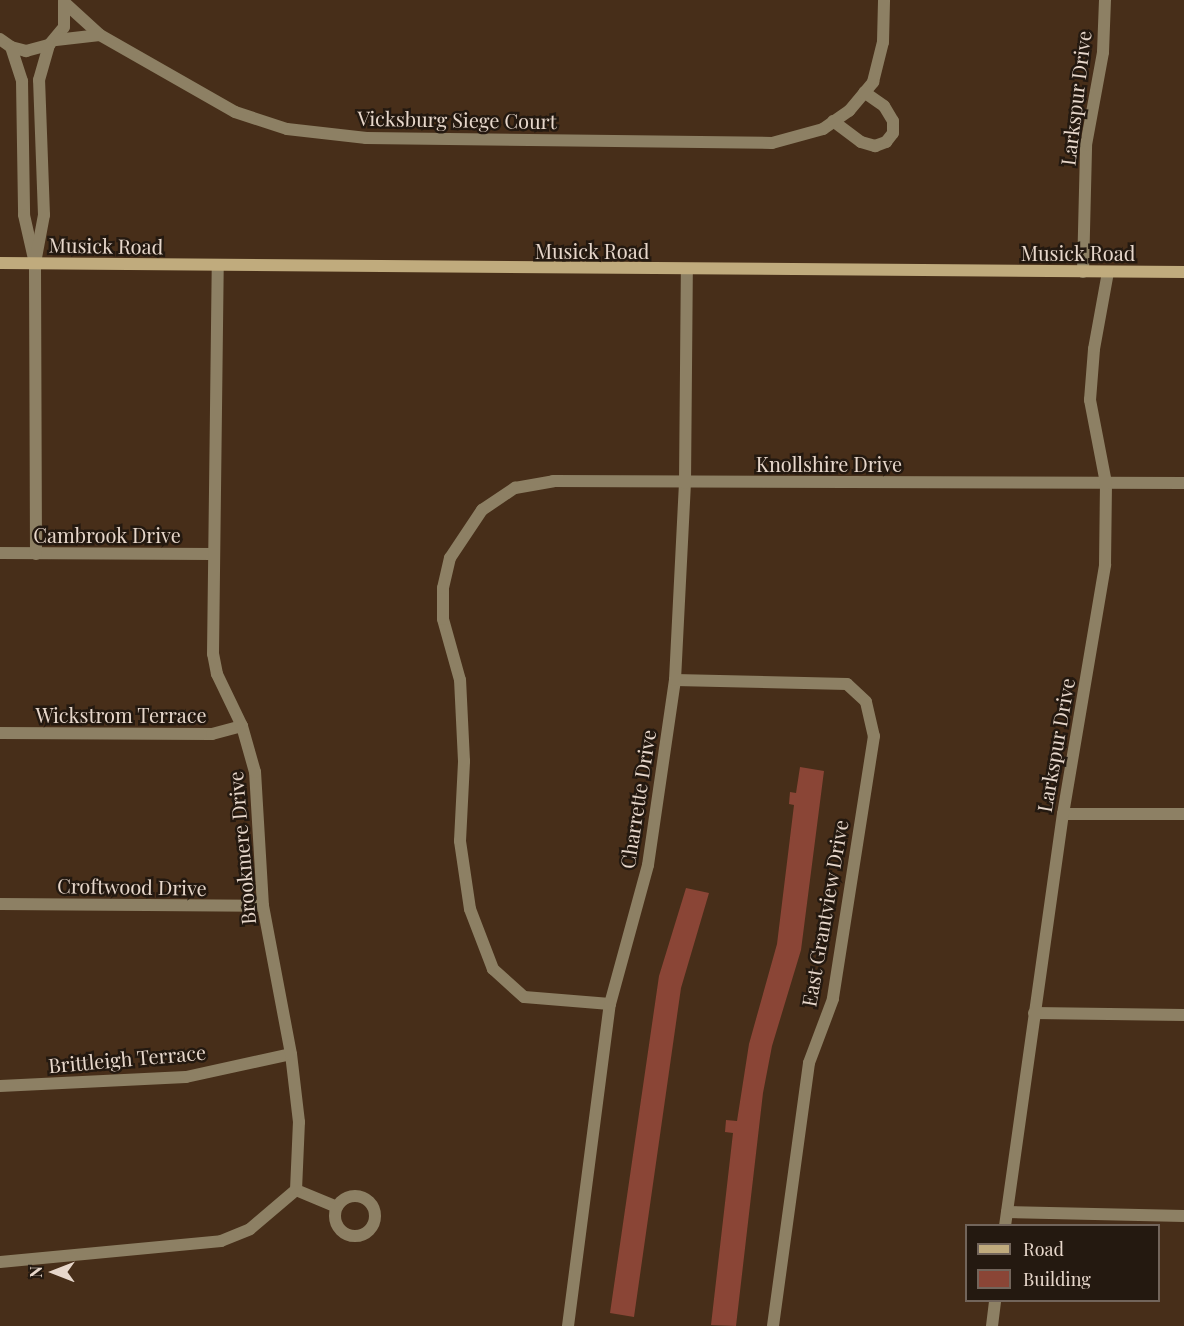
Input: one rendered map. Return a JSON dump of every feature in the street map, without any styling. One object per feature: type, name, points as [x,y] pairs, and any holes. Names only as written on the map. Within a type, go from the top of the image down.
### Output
[{"type":"street","name":"Vicksburg Siege Court","points":[[65,2],[100,35],[235,112],[287,129],[366,138],[772,143],[800,138],[833,122],[873,82],[883,42],[884,0]]},
{"type":"street","name":"Larkspur Drive","points":[[1083,272],[1086,145],[1103,52],[1105,0]]},
{"type":"street","points":[[36,554],[35,263],[44,215],[39,80],[52,43],[66,19],[65,2]]},
{"type":"street","points":[[0,39],[11,48],[34,51],[52,43],[100,35]]},
{"type":"street","points":[[11,48],[22,81],[24,215],[35,263]]},
{"type":"street","points":[[833,122],[861,142],[875,146],[886,142],[893,133],[893,121],[884,106],[864,92]]},
{"type":"street","name":"Musick Road","points":[[0,263],[687,271],[1184,272]]},
{"type":"street","name":"Brookmere Drive","points":[[218,267],[213,654],[217,674],[242,726],[255,772],[263,906],[291,1054],[299,1122],[296,1190]]},
{"type":"street","name":"Charrette Drive","points":[[567,1326],[610,1004],[648,865],[675,680],[685,483],[687,271]]},
{"type":"street","name":"Larkspur Drive","points":[[1005,1224],[1063,814],[1105,565],[1106,483],[1090,400],[1094,349],[1108,272]]},
{"type":"street","name":"Knollshire Drive","points":[[610,1004],[524,997],[493,969],[470,909],[460,841],[464,761],[460,680],[443,619],[443,588],[450,558],[482,510],[516,489],[553,480],[685,483],[1184,483]]},
{"type":"street","name":"Cambrook Drive","points":[[0,553],[214,554]]},
{"type":"street","name":"East Grantview Drive","points":[[675,680],[847,684],[866,702],[874,736],[833,999],[808,1063],[773,1326]]},
{"type":"street","name":"Wickstrom Terrace","points":[[0,733],[212,734],[242,726]]},
{"type":"street","points":[[1063,814],[1184,814]]},
{"type":"street","name":"Croftwood Drive","points":[[0,904],[263,906]]},
{"type":"street","points":[[1034,1013],[1184,1015]]},
{"type":"street","name":"Brittleigh Terrace","points":[[0,1086],[186,1077],[291,1054]]},
{"type":"street","points":[[0,1262],[221,1241],[250,1229],[296,1190],[337,1207]]},
{"type":"street","points":[[1007,1212],[1184,1216]]},
{"type":"street","points":[[992,1326],[996,1302]]},
{"type":"building","points":[[800,767],[824,771],[801,950],[772,1046],[763,1093],[736,1326],[711,1325],[733,1133],[725,1132],[726,1120],[737,1121],[749,1044],[777,944],[794,805],[789,804],[790,792],[796,793]]},
{"type":"building","points":[[686,888],[709,893],[681,988],[634,1317],[610,1313],[659,976]]}]
